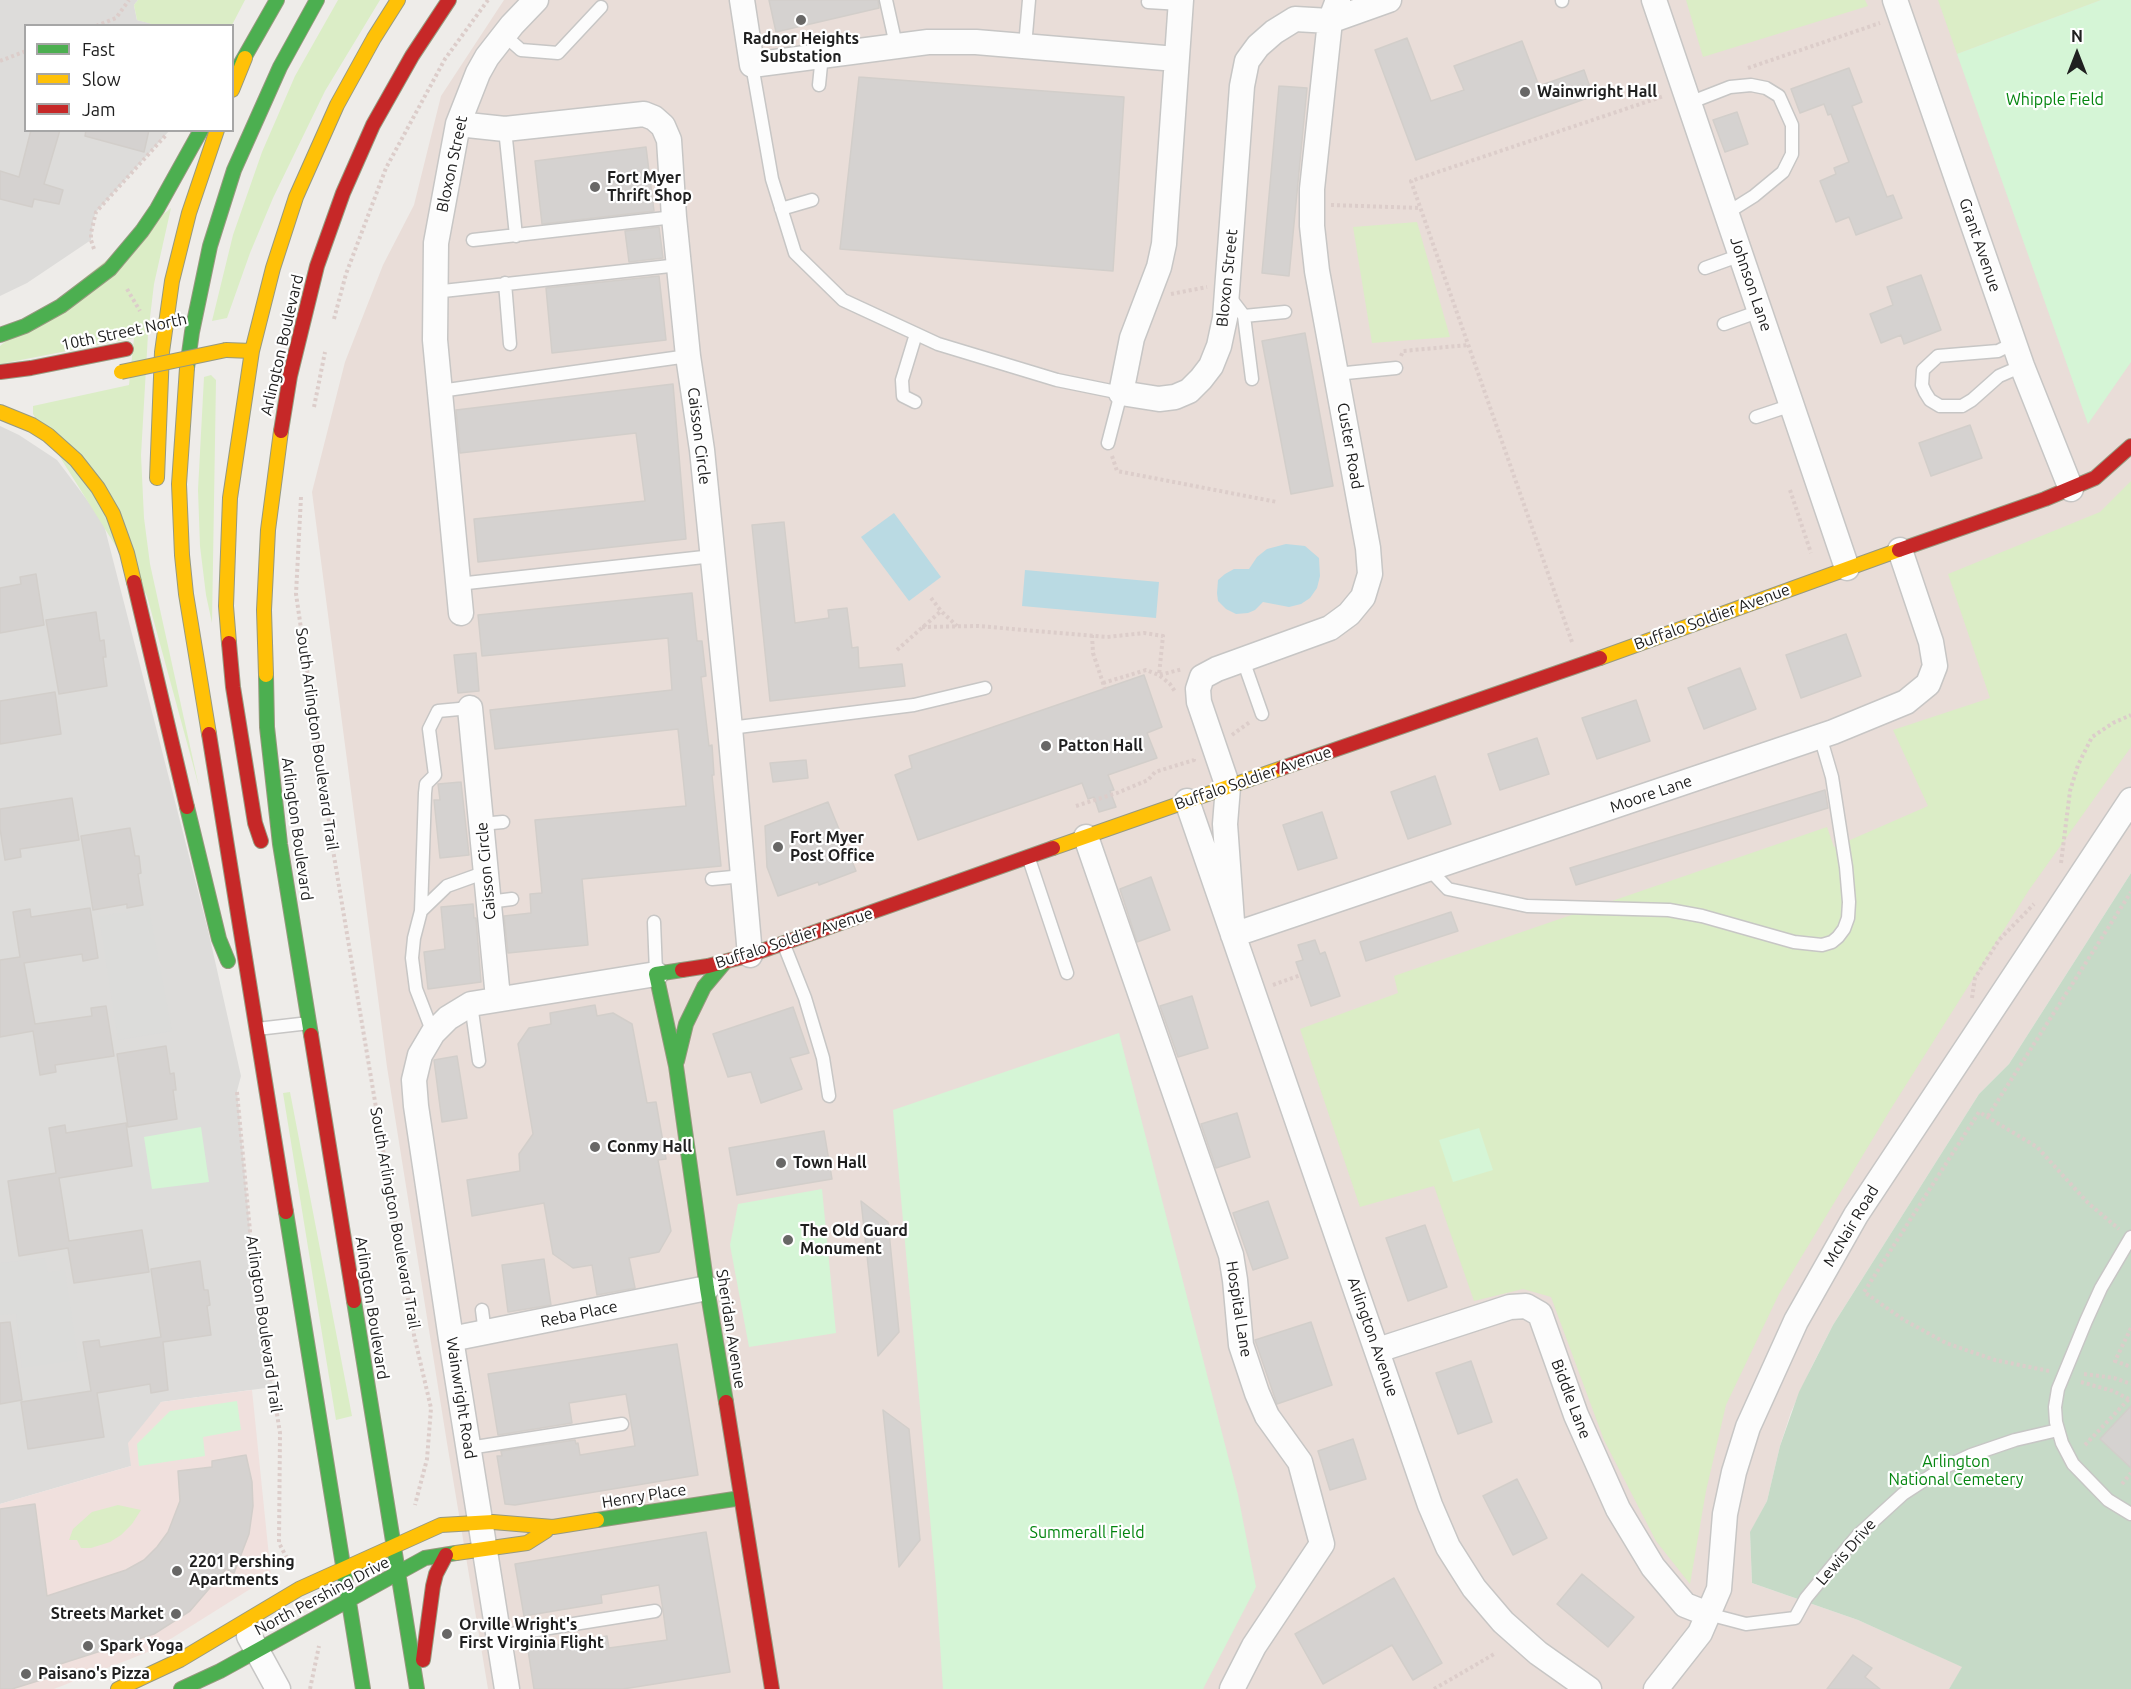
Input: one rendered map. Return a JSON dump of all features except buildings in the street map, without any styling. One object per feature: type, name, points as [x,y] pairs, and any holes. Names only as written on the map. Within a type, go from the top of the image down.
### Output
[{"type":"main road","points":[[234,76],[277,0]]},
{"type":"main road","points":[[317,0],[280,67],[248,135],[221,209],[201,285],[185,380],[180,450],[182,555],[186,594],[363,1689]]},
{"type":"main road","points":[[300,960],[255,823],[243,758],[233,687],[226,606],[230,498],[238,431],[252,351],[273,268],[301,186],[350,80],[398,0]]},
{"type":"main road","name":"Arlington Boulevard","points":[[418,1689],[280,844],[267,727],[264,650],[265,579],[277,453],[298,338],[329,230],[373,125],[412,56],[449,0]]},
{"type":"main road","points":[[234,85],[245,58]]},
{"type":"main road","points":[[0,335],[25,326],[62,306],[110,269],[157,209],[200,132]]},
{"type":"main road","points":[[157,493],[160,381],[172,281],[189,213],[216,132]]},
{"type":"main road","name":"10th Street North","points":[[0,372],[31,368],[206,332]]},
{"type":"main road","points":[[238,333],[255,336]]},
{"type":"main road","points":[[116,374],[226,350],[252,351]]},
{"type":"main road","points":[[0,412],[32,425],[69,453],[88,473],[112,514],[131,572],[219,939],[256,1029]]},
{"type":"main road","name":"Buffalo Soldier Avenue","points":[[656,974],[725,962],[783,944],[1228,786],[1580,665],[1847,567],[2071,489],[2095,478],[2131,446]]},
{"type":"main road","points":[[166,533],[186,594]]},
{"type":"main road","points":[[676,1066],[686,1023],[704,987],[725,962]]},
{"type":"main road","name":"Sheridan Avenue","points":[[656,974],[676,1066],[707,1288],[772,1689]]},
{"type":"main road","name":"Henry Place","points":[[480,1523],[553,1527],[741,1498]]},
{"type":"main road","name":"North Pershing Drive","points":[[118,1689],[180,1660],[299,1589],[441,1525],[480,1523]]},
{"type":"main road","name":"Henry Place","points":[[485,1549],[527,1543],[553,1527]]},
{"type":"main road","name":"North Pershing Drive","points":[[181,1689],[205,1679],[425,1558],[485,1549]]},
{"type":"main road","points":[[418,1689],[431,1596],[436,1574],[446,1555]]},
{"type":"street","name":"Bloxon Street","points":[[434,292],[436,243],[458,124],[482,65],[504,35],[536,0]]},
{"type":"street","points":[[742,0],[752,65],[928,42],[976,42],[1176,59]]},
{"type":"street","points":[[1334,10],[1389,0]]},
{"type":"street","name":"Johnson Lane","points":[[1654,0],[1847,567]]},
{"type":"street","points":[[1121,393],[1132,338],[1159,267],[1164,244],[1181,2]]},
{"type":"street","name":"Grant Avenue","points":[[1898,8],[2022,366],[2071,489]]},
{"type":"street","name":"Bloxon Street","points":[[1121,393],[1159,399],[1175,397],[1189,391],[1211,366],[1219,346],[1225,318],[1242,86],[1248,61],[1258,46],[1295,10],[1334,10]]},
{"type":"street","name":"Custer Road","points":[[1228,786],[1199,702],[1198,689],[1202,677],[1217,669],[1330,628],[1349,614],[1363,597],[1370,574],[1368,548],[1317,271],[1312,226],[1312,204],[1334,10]]},
{"type":"street","name":"Caisson Circle","points":[[458,124],[505,129],[644,114],[654,118],[663,126],[669,140],[688,356],[702,450],[713,556],[750,955]]},
{"type":"street","points":[[434,292],[435,339],[461,613]]},
{"type":"street","name":"Moore Lane","points":[[1233,935],[1820,736],[1906,702],[1928,684],[1935,666],[1931,642],[1900,549]]},
{"type":"street","name":"Caisson Circle","points":[[470,708],[492,823],[486,872],[500,900],[498,998]]},
{"type":"street","name":"Arlington Avenue","points":[[1228,786],[1225,824],[1233,935]]},
{"type":"street","name":"McNair Road","points":[[1656,1689],[1700,1633],[1720,1584],[1725,1514],[1734,1472],[1748,1427],[1796,1321],[1856,1215],[2131,800]]},
{"type":"street","name":"Arlington Avenue","points":[[1187,801],[1430,1505],[1448,1547],[1474,1588],[1503,1622],[1538,1653],[1588,1689]]},
{"type":"street","name":"Hospital Lane","points":[[1086,837],[1231,1255],[1241,1345],[1257,1393],[1267,1416],[1300,1461],[1322,1544],[1259,1651],[1232,1689]]},
{"type":"street","name":"Buffalo Soldier Avenue","points":[[416,1106],[414,1080],[420,1055],[433,1033],[448,1018],[471,1004],[656,974]]},
{"type":"street","name":"Wainwright Road","points":[[416,1106],[507,1689]]},
{"type":"street","name":"Reba Place","points":[[451,1339],[483,1322],[707,1288]]},
{"type":"street","name":"Biddle Lane","points":[[1378,1350],[1510,1307],[1526,1306],[1540,1314],[1576,1415],[1618,1509],[1653,1567],[1685,1605],[1708,1614]]},
{"type":"street","points":[[242,1622],[278,1689]]},
{"type":"lane","points":[[886,0],[896,45]]},
{"type":"lane","points":[[1025,46],[1029,0]]},
{"type":"lane","points":[[1148,2],[1181,2]]},
{"type":"lane","points":[[504,35],[521,50],[558,53],[601,7]]},
{"type":"lane","points":[[819,85],[822,55]]},
{"type":"lane","points":[[752,65],[772,179],[795,253],[843,300],[938,344],[1047,377],[1121,393],[1108,443]]},
{"type":"lane","points":[[1687,96],[1730,87],[1751,85],[1766,88],[1779,96],[1792,125],[1792,154],[1783,172],[1754,196],[1727,213]]},
{"type":"lane","points":[[505,129],[516,236]]},
{"type":"lane","points":[[781,209],[812,200]]},
{"type":"lane","points":[[473,240],[674,217]]},
{"type":"lane","points":[[1705,268],[1741,255]]},
{"type":"lane","points":[[434,292],[679,265]]},
{"type":"lane","points":[[505,283],[510,344]]},
{"type":"lane","points":[[1228,288],[1244,316],[1252,379]]},
{"type":"lane","points":[[1244,316],[1284,312]]},
{"type":"lane","points":[[1724,324],[1760,312]]},
{"type":"lane","points":[[915,402],[903,396],[902,380],[916,334]]},
{"type":"lane","points":[[2014,343],[1998,351],[1938,356],[1923,370],[1922,385],[1930,400],[1940,406],[1962,406],[1999,376],[2022,366]]},
{"type":"lane","points":[[440,391],[688,356]]},
{"type":"lane","points":[[1336,374],[1396,368]]},
{"type":"lane","points":[[1756,417],[1792,405]]},
{"type":"lane","points":[[458,584],[713,556]]},
{"type":"lane","points":[[1243,660],[1262,714]]},
{"type":"lane","points":[[730,728],[914,705],[985,688]]},
{"type":"lane","points":[[433,1033],[417,988],[412,958],[421,911],[426,784],[435,775],[429,729],[438,711],[470,708]]},
{"type":"lane","points":[[1430,869],[1448,889],[1527,906],[1669,910],[1702,916],[1794,942],[1822,945],[1832,942],[1844,929],[1848,918],[1849,902],[1832,777],[1820,736]]},
{"type":"lane","points":[[1029,857],[1067,973]]},
{"type":"lane","points":[[421,911],[447,886],[486,872]]},
{"type":"lane","points":[[712,879],[743,876]]},
{"type":"lane","points":[[654,922],[656,974]]},
{"type":"lane","points":[[783,944],[805,998],[824,1058],[829,1096]]},
{"type":"lane","points":[[471,1004],[479,1060]]},
{"type":"lane","points":[[256,1029],[310,1022]]},
{"type":"lane","points":[[2131,1237],[2096,1299],[2063,1376],[2055,1404],[2058,1430],[2064,1449],[2075,1467],[2108,1500],[2131,1514]]},
{"type":"lane","points":[[469,1448],[622,1425]]},
{"type":"lane","name":"Lewis Drive","points":[[1708,1614],[1746,1624],[1795,1618],[1806,1598],[1858,1534],[1903,1494],[1943,1468],[1978,1452],[2058,1430]]},
{"type":"lane","points":[[499,1636],[655,1611]]},
{"type":"path","points":[[101,24],[116,18],[129,0]]},
{"type":"path","points":[[332,327],[346,274],[386,168],[445,59],[488,0]]},
{"type":"path","points":[[1738,71],[1898,8]]},
{"type":"path","points":[[0,61],[24,52]]},
{"type":"path","points":[[1575,650],[1411,181],[1687,96]]},
{"type":"path","points":[[100,259],[91,240],[96,212],[168,132]]},
{"type":"path","points":[[1312,204],[1420,208]]},
{"type":"path","points":[[1146,299],[1228,288]]},
{"type":"path","points":[[1396,368],[1403,351],[1468,345]]},
{"type":"path","points":[[312,417],[326,349]]},
{"type":"path","points":[[1108,443],[1117,471],[1278,502]]},
{"type":"path","points":[[1790,490],[1811,554]]},
{"type":"path","name":"South Arlington Boulevard Trail","points":[[301,495],[296,594],[334,856],[414,1335],[431,1408],[427,1460],[414,1509]]},
{"type":"path","points":[[931,598],[941,611],[958,626]]},
{"type":"path","points":[[897,650],[941,611]]},
{"type":"path","points":[[922,627],[978,626],[1107,637],[1144,633],[1163,636],[1159,675]]},
{"type":"path","points":[[1092,635],[1093,653],[1105,689]]},
{"type":"path","points":[[1159,675],[1189,667]]},
{"type":"path","points":[[1103,683],[1146,670],[1159,675],[1170,684],[1178,697]]},
{"type":"path","points":[[1228,736],[1235,734],[1262,714]]},
{"type":"path","points":[[1076,806],[1148,780],[1155,772],[1194,759],[1195,753]]},
{"type":"path","points":[[1988,1116],[2131,892]]},
{"type":"path","points":[[1252,992],[1301,975]]},
{"type":"path","name":"Arlington Boulevard Trail","points":[[239,1084],[238,1101],[254,1263],[280,1433],[279,1543],[293,1570]]},
{"type":"path","points":[[2050,1372],[1995,1360],[1946,1343],[1911,1324],[1864,1292],[1980,1112],[2037,1147],[2088,1203],[2119,1229]]},
{"type":"path","points":[[2131,1328],[2115,1361],[2131,1367]]},
{"type":"path","points":[[2084,1374],[2131,1383]]},
{"type":"path","points":[[2081,1382],[2113,1391],[2130,1399],[2085,1445]]},
{"type":"path","points":[[2122,1484],[2131,1473]]},
{"type":"path","points":[[310,1689],[318,1641]]},
{"type":"path","points":[[1434,1689],[1442,1687],[1496,1653]]},
{"type":"shaded area","points":[[0,0],[138,0],[134,5],[137,20],[155,24],[24,24],[24,132],[168,132],[96,212],[91,240],[27,283],[0,296]]},
{"type":"shaded area","points":[[504,0],[2131,0],[2131,873],[2009,1064],[1979,1094],[1833,1325],[1791,1412],[1767,1501],[1750,1533],[1752,1583],[1858,1620],[1963,1667],[1949,1689],[488,1689],[387,1067],[312,492],[345,362],[383,265],[414,205],[441,96]]},
{"type":"shaded area","points":[[0,426],[19,435],[57,460],[103,521],[208,930],[241,1076],[237,1091],[253,1263],[273,1387],[161,1402],[131,1466],[0,1504]]},
{"type":"shaded area","points":[[149,909],[172,1031],[118,1040],[99,916]]},
{"type":"shaded area","points":[[45,1258],[48,1272],[65,1270],[78,1360],[22,1368],[16,1314],[0,1315],[0,1263]]},
{"type":"shaded area","points":[[252,1390],[271,1576],[153,1650],[54,1689],[0,1689],[0,1504],[131,1466],[128,1443],[161,1402]]},
{"type":"green space","points":[[138,0],[245,0],[233,24],[152,24],[137,20],[134,5]]},
{"type":"green space","points":[[338,0],[380,0],[325,91],[273,198],[227,318],[212,321],[233,235],[262,152],[295,76]]},
{"type":"green space","points":[[1686,0],[1865,0],[1868,6],[1703,57]]},
{"type":"green space","points":[[1938,0],[2101,0],[1957,54]]},
{"type":"green space","name":"Whipple Field","points":[[2101,0],[2131,0],[2131,362],[2088,424],[1957,54]]},
{"type":"green space","points":[[171,208],[154,284],[148,334],[141,455],[144,518],[150,564],[199,787],[147,596],[33,414],[33,406],[129,385],[134,338],[0,364],[0,346]]},
{"type":"green space","points":[[1417,222],[1450,337],[1372,343],[1353,227]]},
{"type":"green space","points":[[211,375],[216,380],[212,623],[200,546],[198,490],[204,377]]},
{"type":"green space","points":[[2131,481],[2131,747],[2029,890],[1892,1107],[1779,1294],[1726,1405],[1706,1491],[1690,1584],[1656,1541],[1604,1440],[1551,1297],[1523,1289],[1474,1301],[1434,1186],[1360,1207],[1300,1029],[1398,993],[1394,976],[1827,827],[1834,847],[1928,806],[1893,730],[1990,698],[1948,574],[2100,512]]},
{"type":"green space","name":"Arlington National Cemetery","points":[[2131,873],[2131,1689],[1949,1689],[1962,1667],[1858,1620],[1752,1583],[1750,1532],[1767,1501],[1780,1446],[1799,1392],[1833,1325],[1979,1094],[2009,1064]]},
{"type":"green space","name":"Summerall Field","points":[[1119,1033],[1238,1495],[1256,1587],[1203,1689],[943,1689],[936,1584],[893,1110]]},
{"type":"green space","points":[[290,1092],[352,1416],[336,1420],[283,1093]]},
{"type":"green space","points":[[201,1127],[209,1182],[152,1189],[144,1137]]},
{"type":"green space","points":[[1479,1128],[1493,1170],[1453,1182],[1439,1140]]},
{"type":"green space","points":[[822,1189],[836,1333],[749,1347],[730,1245],[738,1204]]},
{"type":"green space","points":[[237,1401],[241,1430],[203,1437],[205,1456],[139,1466],[137,1444],[170,1411]]},
{"type":"green space","points":[[118,1505],[141,1510],[121,1535],[110,1542],[91,1548],[81,1548],[77,1540],[69,1540],[73,1529],[92,1512]]},
{"type":"water","points":[[894,513],[941,577],[909,601],[861,537]]},
{"type":"water","points":[[1286,544],[1305,546],[1319,558],[1320,576],[1317,588],[1310,598],[1301,604],[1289,607],[1263,602],[1255,610],[1236,614],[1226,609],[1218,601],[1218,580],[1225,574],[1234,569],[1249,569],[1257,557],[1267,549]]},
{"type":"water","points":[[1025,570],[1159,582],[1156,618],[1022,606]]},
{"type":"traffic: fast","points":[[234,75],[277,0]]},
{"type":"traffic: fast","points":[[187,368],[210,246],[234,170],[280,67],[317,0]]},
{"type":"traffic: fast","points":[[0,335],[25,326],[61,306],[110,269],[157,209],[200,132]]},
{"type":"traffic: fast","points":[[266,675],[267,727],[280,844],[311,1035]]},
{"type":"traffic: fast","points":[[187,807],[219,939],[228,961]]},
{"type":"traffic: fast","points":[[677,1061],[686,1024],[704,987],[725,962]]},
{"type":"traffic: fast","points":[[682,970],[656,974],[676,1066],[707,1288],[726,1402]]},
{"type":"traffic: fast","points":[[286,1212],[363,1689]]},
{"type":"traffic: fast","points":[[354,1301],[417,1689]]},
{"type":"traffic: fast","points":[[597,1520],[741,1498]]},
{"type":"traffic: fast","points":[[181,1689],[220,1671],[425,1558],[456,1553]]},
{"type":"traffic: slow","points":[[226,350],[252,351],[273,268],[296,197],[337,105],[398,0]]},
{"type":"traffic: slow","points":[[234,85],[245,58]]},
{"type":"traffic: slow","points":[[157,478],[162,352],[172,281],[189,213],[216,132]]},
{"type":"traffic: slow","points":[[121,372],[226,350]]},
{"type":"traffic: slow","points":[[229,643],[226,606],[230,498],[252,351]]},
{"type":"traffic: slow","points":[[187,368],[179,484],[182,555],[186,594],[209,734]]},
{"type":"traffic: slow","points":[[0,412],[32,425],[48,435],[76,460],[98,488],[113,514],[127,553],[134,582]]},
{"type":"traffic: slow","points":[[266,675],[264,610],[268,530],[281,431]]},
{"type":"traffic: slow","points":[[1600,658],[1899,550]]},
{"type":"traffic: slow","points":[[1053,848],[1282,768]]},
{"type":"traffic: slow","points":[[118,1689],[180,1660],[299,1589],[441,1525],[493,1522],[553,1527],[597,1520]]},
{"type":"traffic: slow","points":[[456,1553],[527,1543],[546,1531]]},
{"type":"traffic: jam","points":[[281,431],[290,376],[317,266],[343,193],[373,125],[412,56],[449,0]]},
{"type":"traffic: jam","points":[[0,372],[126,349]]},
{"type":"traffic: jam","points":[[1899,550],[2045,499],[2095,478],[2131,446]]},
{"type":"traffic: jam","points":[[134,582],[187,807]]},
{"type":"traffic: jam","points":[[229,643],[233,687],[255,823],[261,841]]},
{"type":"traffic: jam","points":[[1282,768],[1600,658]]},
{"type":"traffic: jam","points":[[209,734],[286,1212]]},
{"type":"traffic: jam","points":[[682,970],[750,955],[1053,848]]},
{"type":"traffic: jam","points":[[311,1035],[354,1301]]},
{"type":"traffic: jam","points":[[726,1402],[772,1689]]},
{"type":"traffic: jam","points":[[423,1660],[433,1586],[436,1574],[446,1555]]},
{"type":"place","name":"Radnor Heights Substation","points":[[801,20]]},
{"type":"place","name":"Wainwright Hall","points":[[1525,92]]},
{"type":"place","name":"Fort Myer Thrift Shop","points":[[595,187]]},
{"type":"place","name":"Patton Hall","points":[[1046,746]]},
{"type":"place","name":"Fort Myer Post Office","points":[[778,847]]},
{"type":"place","name":"Conmy Hall","points":[[595,1147]]},
{"type":"place","name":"Town Hall","points":[[781,1163]]},
{"type":"place","name":"The Old Guard Monument","points":[[788,1240]]},
{"type":"place","name":"2201 Pershing Apartments","points":[[177,1571]]},
{"type":"place","name":"Streets Market","points":[[176,1614]]},
{"type":"place","name":"Orville Wright's First Virginia Flight","points":[[447,1634]]},
{"type":"place","name":"Spark Yoga","points":[[88,1646]]},
{"type":"place","name":"Paisano's Pizza","points":[[26,1674]]}]
